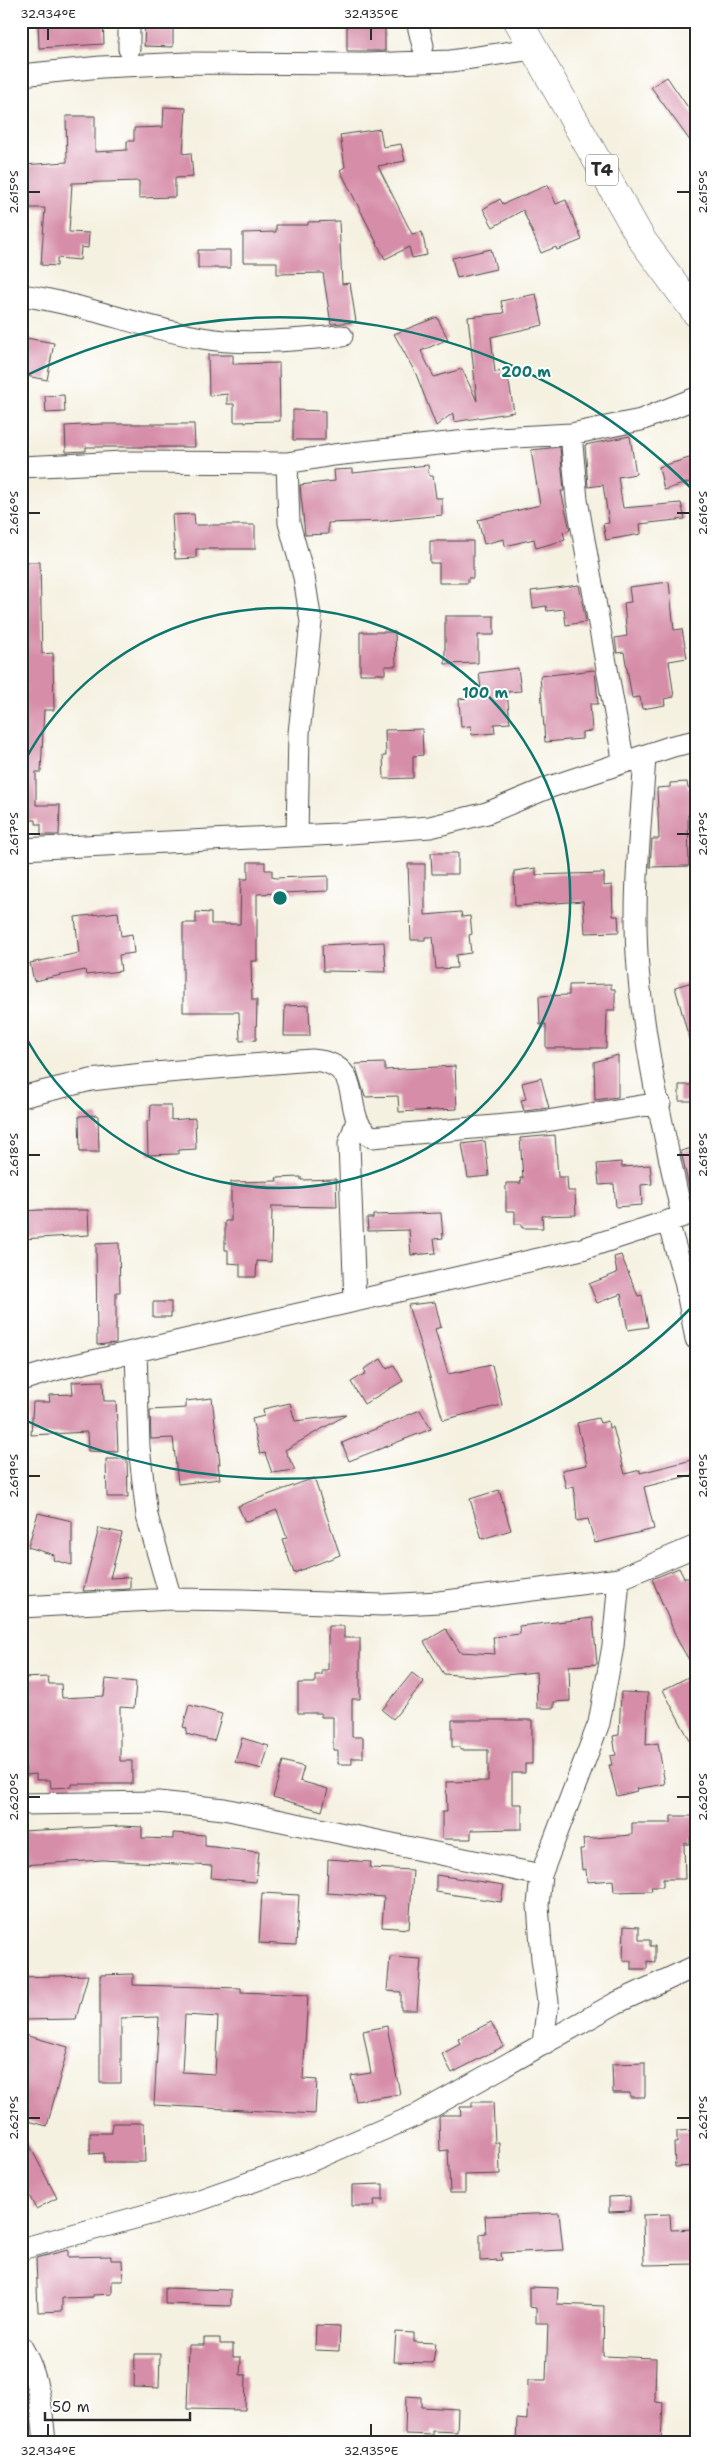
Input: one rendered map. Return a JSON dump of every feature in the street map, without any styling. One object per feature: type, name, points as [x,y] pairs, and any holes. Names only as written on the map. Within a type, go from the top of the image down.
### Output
[{"type":"highway","name":"T4","points":[[518,21],[532,49],[642,240],[696,314]]},
{"type":"street","points":[[129,21],[129,49]]},
{"type":"street","points":[[417,21],[423,46]]},
{"type":"street","points":[[21,74],[101,67],[188,63],[366,64],[451,61],[532,49]]},
{"type":"street","points":[[21,295],[75,306],[202,338],[243,342],[342,336]]},
{"type":"street","points":[[21,467],[124,462],[288,463],[333,455],[496,438],[571,434],[642,420],[696,398]]},
{"type":"street","points":[[571,434],[577,500],[622,753]]},
{"type":"street","points":[[288,463],[289,523],[304,577],[311,622],[299,733],[298,836]]},
{"type":"street","points":[[21,849],[298,836],[430,826],[478,816],[550,787],[696,741]]},
{"type":"street","points":[[645,756],[636,889],[638,968],[644,1024],[682,1216],[685,1281],[696,1339]]},
{"type":"street","points":[[21,1097],[91,1080],[247,1064],[328,1061],[340,1067],[347,1078],[360,1128]]},
{"type":"street","points":[[355,1301],[348,1144],[356,1123],[372,1137],[385,1137],[540,1122],[660,1103]]},
{"type":"street","points":[[21,1380],[62,1368],[582,1249],[682,1216]]},
{"type":"street","points":[[136,1351],[139,1447],[147,1516],[171,1599]]},
{"type":"street","points":[[21,1607],[171,1599],[382,1605],[496,1596],[619,1579],[696,1546]]},
{"type":"street","points":[[543,2043],[548,2002],[542,1959],[538,1905],[541,1875],[599,1722],[610,1673],[619,1579]]},
{"type":"street","points":[[21,1804],[158,1802],[224,1809],[541,1875]]},
{"type":"street","points":[[21,2249],[197,2201],[308,2162],[419,2114],[616,2002],[696,1966]]},
{"type":"street","points":[[21,2346],[35,2375],[42,2405],[45,2443]]},
{"type":"building","points":[[38,21],[103,21],[104,44],[39,48]]},
{"type":"building","points":[[347,21],[385,21],[385,51],[347,51]]},
{"type":"building","points":[[145,23],[173,23],[173,47],[144,46]]},
{"type":"building","points":[[667,77],[696,119],[696,149],[651,87]]},
{"type":"building","points":[[164,107],[186,108],[183,154],[191,153],[193,177],[175,178],[175,197],[139,198],[139,181],[72,183],[69,232],[89,233],[88,248],[81,247],[80,260],[57,258],[57,266],[41,265],[45,208],[25,208],[25,186],[21,187],[23,165],[67,162],[66,116],[95,116],[95,152],[127,150],[127,141],[134,141],[134,128],[163,127]]},
{"type":"building","points":[[380,129],[383,147],[401,144],[405,161],[378,166],[412,234],[422,232],[427,255],[412,258],[409,247],[385,259],[340,170],[345,167],[340,135]]},
{"type":"building","points":[[548,185],[556,204],[566,200],[582,240],[557,250],[556,247],[541,253],[523,210],[493,227],[483,209],[500,199],[503,204]]},
{"type":"building","points":[[339,221],[342,284],[350,283],[356,322],[331,324],[323,273],[277,274],[277,262],[243,262],[243,233],[276,232],[276,225],[308,225],[308,222]]},
{"type":"building","points":[[491,249],[496,269],[457,278],[452,258]]},
{"type":"building","points":[[198,250],[230,250],[230,268],[198,268]]},
{"type":"building","points":[[536,294],[543,325],[491,337],[495,372],[507,371],[514,412],[454,422],[453,413],[436,426],[416,374],[394,334],[437,317],[448,339],[421,351],[434,377],[462,369],[477,401],[468,317],[504,313],[501,301]]},
{"type":"building","points":[[21,337],[54,343],[47,380],[21,375]]},
{"type":"building","points":[[208,355],[233,355],[233,364],[279,363],[280,421],[234,422],[234,404],[227,404],[227,394],[209,396]]},
{"type":"building","points":[[64,395],[65,412],[46,413],[45,396]]},
{"type":"building","points":[[293,410],[325,411],[325,440],[293,440]]},
{"type":"building","points":[[194,424],[195,447],[86,447],[86,451],[66,452],[65,426]]},
{"type":"building","points":[[630,436],[636,474],[618,477],[623,508],[681,503],[685,519],[640,524],[641,534],[606,540],[603,524],[609,523],[603,485],[588,487],[585,445]]},
{"type":"building","points":[[560,447],[564,491],[561,491],[570,530],[563,532],[565,540],[536,548],[534,539],[505,546],[504,539],[484,544],[478,520],[540,505],[531,450]]},
{"type":"building","points":[[696,456],[696,480],[664,490],[659,467]]},
{"type":"building","points":[[428,465],[429,476],[433,476],[436,498],[442,498],[442,515],[383,521],[328,523],[328,534],[305,535],[300,485],[335,481],[334,470],[353,469],[353,473]]},
{"type":"building","points":[[194,514],[195,525],[255,525],[255,549],[196,549],[196,558],[175,559],[172,515]]},
{"type":"building","points":[[430,541],[473,541],[473,578],[468,578],[468,583],[439,583],[439,563],[430,563]]},
{"type":"building","points":[[21,562],[40,562],[42,654],[53,653],[54,710],[44,710],[41,772],[36,772],[36,805],[60,805],[59,835],[41,835],[41,824],[36,824],[36,820],[21,820]]},
{"type":"building","points":[[669,582],[674,630],[682,629],[687,658],[669,661],[674,697],[664,699],[665,705],[642,709],[640,697],[632,698],[624,652],[617,653],[615,638],[627,636],[624,603],[631,602],[629,587]]},
{"type":"building","points":[[579,585],[586,622],[566,625],[564,609],[547,611],[546,606],[533,608],[531,591]]},
{"type":"building","points":[[445,616],[494,616],[494,635],[478,635],[478,663],[445,664]]},
{"type":"building","points":[[360,632],[395,632],[396,666],[385,666],[385,674],[360,674]]},
{"type":"building","points":[[518,668],[521,691],[507,692],[510,723],[494,724],[495,733],[472,735],[471,726],[461,727],[459,699],[482,697],[479,673]]},
{"type":"building","points":[[595,670],[598,704],[590,704],[592,731],[582,732],[582,739],[545,742],[540,676]]},
{"type":"building","points":[[422,729],[423,755],[413,756],[413,778],[384,779],[383,756],[386,756],[385,730]]},
{"type":"building","points":[[687,782],[688,788],[696,788],[696,815],[688,815],[689,866],[650,867],[652,839],[659,839],[657,788],[670,787],[670,783]]},
{"type":"building","points":[[431,853],[458,853],[458,874],[432,874]]},
{"type":"building","points":[[248,862],[265,862],[265,870],[272,870],[272,877],[276,878],[328,876],[328,891],[257,894],[257,961],[251,961],[252,1000],[257,1000],[256,1040],[240,1041],[239,1012],[183,1012],[183,923],[196,923],[196,912],[211,913],[211,924],[240,924],[241,879],[248,879]]},
{"type":"building","points":[[408,864],[425,864],[425,915],[461,912],[462,917],[470,916],[472,934],[469,935],[471,953],[456,955],[457,968],[436,969],[433,937],[425,937],[425,940],[411,940]]},
{"type":"building","points":[[536,868],[536,875],[604,873],[604,886],[612,885],[613,916],[618,916],[619,932],[585,933],[583,901],[515,906],[514,871]]},
{"type":"building","points":[[118,912],[121,936],[132,934],[134,953],[119,955],[121,971],[86,975],[85,970],[34,981],[30,963],[79,953],[75,917]]},
{"type":"building","points":[[384,942],[386,972],[323,971],[322,945]]},
{"type":"building","points":[[696,981],[696,1045],[691,1046],[675,987]]},
{"type":"building","points":[[611,984],[611,989],[615,989],[615,1010],[607,1010],[606,1048],[546,1048],[546,1024],[540,1025],[539,996],[569,995],[569,985]]},
{"type":"building","points":[[309,1005],[310,1036],[284,1036],[285,1006]]},
{"type":"building","points":[[618,1055],[618,1097],[595,1100],[594,1062]]},
{"type":"building","points":[[385,1063],[385,1070],[455,1066],[457,1109],[399,1112],[398,1096],[365,1097],[355,1064]]},
{"type":"building","points":[[541,1078],[549,1108],[524,1111],[521,1100],[526,1099],[522,1083]]},
{"type":"building","points":[[679,1085],[693,1085],[694,1101],[679,1101]]},
{"type":"building","points":[[151,1105],[171,1105],[171,1120],[195,1118],[196,1149],[178,1150],[178,1154],[148,1155],[147,1121],[150,1121]]},
{"type":"building","points":[[98,1115],[99,1152],[80,1152],[79,1116]]},
{"type":"building","points":[[555,1135],[558,1177],[567,1177],[568,1191],[575,1191],[576,1215],[542,1216],[543,1228],[522,1228],[522,1224],[515,1224],[515,1211],[506,1211],[506,1183],[521,1183],[520,1178],[523,1178],[520,1138]]},
{"type":"building","points":[[485,1141],[489,1176],[468,1178],[462,1144]]},
{"type":"building","points":[[692,1148],[696,1167],[696,1200],[692,1200],[681,1151]]},
{"type":"building","points":[[621,1162],[622,1167],[650,1165],[652,1184],[641,1185],[642,1205],[616,1207],[614,1184],[599,1185],[597,1164]]},
{"type":"building","points":[[301,1177],[301,1180],[336,1179],[337,1207],[272,1206],[271,1262],[257,1261],[256,1277],[240,1277],[240,1264],[228,1263],[228,1250],[225,1250],[225,1221],[231,1221],[231,1182],[277,1181],[276,1178]]},
{"type":"building","points":[[88,1210],[89,1235],[21,1239],[21,1211]]},
{"type":"building","points":[[441,1213],[443,1238],[434,1239],[436,1253],[411,1255],[409,1230],[368,1231],[367,1218],[373,1218],[373,1215]]},
{"type":"building","points":[[119,1243],[120,1292],[116,1292],[116,1343],[97,1345],[96,1244]]},
{"type":"building","points":[[621,1255],[638,1296],[642,1295],[648,1327],[628,1330],[621,1294],[597,1303],[589,1284],[617,1273],[614,1257]]},
{"type":"building","points":[[153,1302],[171,1302],[171,1317],[153,1317]]},
{"type":"building","points":[[435,1302],[441,1327],[435,1329],[448,1374],[492,1365],[502,1405],[443,1420],[408,1305]]},
{"type":"building","points":[[381,1359],[387,1369],[394,1365],[403,1381],[364,1404],[351,1382],[366,1373],[364,1369]]},
{"type":"building","points":[[103,1381],[104,1401],[116,1401],[118,1452],[88,1451],[87,1432],[31,1435],[33,1402],[50,1402],[49,1395],[73,1394],[72,1382]]},
{"type":"building","points":[[212,1398],[220,1479],[178,1484],[173,1438],[151,1439],[150,1410],[186,1408],[186,1401]]},
{"type":"building","points":[[290,1403],[295,1421],[346,1415],[285,1450],[295,1470],[272,1473],[265,1453],[260,1454],[252,1419],[264,1416],[263,1409]]},
{"type":"building","points":[[420,1410],[431,1429],[349,1461],[342,1443]]},
{"type":"building","points":[[598,1418],[600,1423],[608,1421],[609,1428],[613,1427],[625,1474],[640,1470],[640,1473],[696,1459],[696,1474],[644,1487],[654,1529],[595,1543],[588,1519],[577,1521],[574,1486],[566,1488],[562,1470],[587,1465],[577,1423]]},
{"type":"building","points":[[106,1459],[127,1459],[128,1497],[107,1497]]},
{"type":"building","points":[[314,1478],[340,1555],[294,1573],[282,1539],[287,1538],[277,1510],[245,1522],[238,1506]]},
{"type":"building","points":[[499,1490],[511,1530],[482,1539],[470,1499]]},
{"type":"building","points":[[38,1513],[72,1521],[72,1565],[53,1560],[54,1555],[28,1547]]},
{"type":"building","points":[[99,1528],[122,1533],[110,1578],[130,1577],[130,1589],[83,1591]]},
{"type":"building","points":[[679,1568],[684,1578],[696,1578],[696,1672],[678,1641],[652,1579]]},
{"type":"building","points":[[593,1618],[597,1664],[569,1666],[570,1701],[554,1702],[554,1708],[537,1708],[536,1672],[485,1677],[444,1674],[424,1642],[446,1629],[460,1652],[495,1654],[493,1637],[520,1634],[519,1626]]},
{"type":"building","points":[[328,1626],[344,1626],[344,1638],[360,1638],[360,1699],[352,1699],[352,1737],[363,1737],[363,1758],[352,1758],[352,1764],[338,1764],[338,1750],[333,1750],[333,1717],[321,1717],[321,1713],[298,1713],[298,1683],[315,1683],[315,1675],[322,1675],[322,1670],[328,1670]]},
{"type":"building","points":[[412,1673],[424,1682],[393,1719],[382,1710]]},
{"type":"building","points":[[696,1673],[696,1752],[663,1690]]},
{"type":"building","points":[[48,1677],[49,1684],[61,1684],[62,1698],[104,1696],[106,1679],[136,1682],[134,1708],[120,1707],[120,1761],[132,1761],[132,1784],[72,1784],[72,1787],[51,1788],[50,1780],[36,1780],[36,1774],[26,1775],[25,1766],[21,1766],[21,1678]]},
{"type":"building","points":[[621,1692],[648,1693],[646,1745],[658,1743],[665,1784],[636,1789],[637,1791],[617,1796],[609,1765],[612,1765],[610,1756],[616,1755],[613,1736],[619,1735]]},
{"type":"building","points":[[189,1705],[222,1714],[214,1741],[186,1734],[187,1728],[183,1727]]},
{"type":"building","points":[[452,1720],[532,1720],[532,1764],[525,1764],[525,1773],[512,1773],[512,1804],[522,1804],[522,1829],[471,1830],[471,1839],[442,1839],[442,1812],[447,1812],[446,1782],[488,1781],[488,1750],[460,1750],[460,1747],[452,1747]]},
{"type":"building","points":[[242,1738],[269,1746],[262,1769],[235,1762]]},
{"type":"building","points":[[283,1761],[304,1767],[300,1781],[328,1789],[322,1811],[273,1797]]},
{"type":"building","points":[[671,1816],[696,1816],[696,1837],[690,1837],[690,1844],[684,1844],[685,1879],[663,1879],[663,1887],[651,1887],[652,1891],[614,1892],[613,1880],[587,1882],[586,1869],[582,1870],[580,1849],[584,1849],[583,1839],[632,1835],[632,1823],[671,1823]]},
{"type":"building","points":[[122,1826],[142,1827],[142,1838],[173,1839],[173,1833],[205,1835],[205,1846],[259,1852],[256,1882],[211,1878],[212,1866],[103,1860],[21,1865],[21,1831]]},
{"type":"building","points":[[328,1859],[371,1862],[370,1868],[413,1870],[409,1929],[382,1927],[384,1897],[327,1893]]},
{"type":"building","points":[[436,1875],[504,1885],[501,1902],[436,1892]]},
{"type":"building","points":[[262,1893],[299,1895],[296,1945],[259,1943]]},
{"type":"building","points":[[624,1926],[639,1927],[639,1940],[650,1940],[650,1946],[655,1946],[655,1962],[647,1961],[647,1969],[631,1969],[631,1961],[623,1961]]},
{"type":"building","points":[[390,1957],[421,1959],[417,2010],[401,2010],[401,1992],[387,1991]]},
{"type":"building","points":[[133,1974],[133,1985],[241,1988],[241,1992],[308,1995],[303,2079],[317,2080],[315,2114],[154,2105],[159,2017],[121,2018],[121,2083],[100,2083],[100,1975]],"holes":[[[185,2015],[218,2017],[215,2074],[182,2072]]]},
{"type":"building","points":[[88,1975],[76,2019],[21,2020],[21,1977]]},
{"type":"building","points":[[491,2022],[504,2046],[452,2073],[442,2054],[460,2044],[458,2039]]},
{"type":"building","points":[[387,2026],[400,2094],[356,2101],[351,2076],[371,2073],[363,2031]]},
{"type":"building","points":[[21,2034],[68,2047],[47,2126],[21,2119]]},
{"type":"building","points":[[645,2063],[645,2097],[630,2097],[630,2093],[613,2093],[612,2064]]},
{"type":"building","points":[[472,2102],[493,2102],[495,2143],[499,2143],[500,2174],[465,2175],[465,2193],[450,2193],[448,2150],[440,2151],[439,2117],[443,2115],[461,2115],[460,2107],[472,2107]]},
{"type":"building","points":[[112,2123],[144,2123],[145,2162],[104,2162],[104,2153],[90,2154],[90,2133],[112,2133]]},
{"type":"building","points":[[21,2129],[57,2198],[36,2209],[21,2180]]},
{"type":"building","points":[[696,2130],[696,2166],[675,2167],[674,2143],[677,2143],[677,2131]]},
{"type":"building","points":[[383,2184],[383,2200],[374,2200],[375,2206],[352,2206],[352,2185]]},
{"type":"building","points":[[630,2196],[630,2211],[609,2212],[609,2197]]},
{"type":"building","points":[[559,2213],[563,2250],[501,2253],[502,2260],[480,2261],[480,2234],[486,2233],[485,2216]]},
{"type":"building","points":[[670,2214],[671,2230],[696,2229],[696,2264],[644,2265],[643,2215]]},
{"type":"building","points":[[68,2250],[68,2257],[111,2256],[111,2260],[122,2260],[123,2281],[112,2281],[112,2294],[62,2298],[62,2311],[38,2312],[36,2258]]},
{"type":"building","points":[[529,2287],[558,2288],[557,2304],[604,2306],[603,2356],[656,2358],[655,2396],[656,2402],[663,2403],[661,2443],[516,2443],[517,2419],[527,2420],[528,2380],[546,2380],[548,2323],[536,2323],[536,2308],[529,2307]]},
{"type":"building","points":[[165,2288],[231,2290],[231,2306],[165,2304]]},
{"type":"building","points":[[316,2325],[340,2326],[339,2351],[315,2350]]},
{"type":"building","points":[[396,2332],[414,2333],[414,2342],[436,2343],[433,2363],[394,2362]]},
{"type":"building","points":[[204,2338],[220,2338],[220,2344],[233,2344],[233,2357],[241,2357],[240,2375],[246,2375],[245,2410],[187,2409],[189,2345],[204,2345]]},
{"type":"building","points":[[135,2354],[160,2354],[159,2388],[134,2387]]},
{"type":"building","points":[[406,2396],[421,2397],[421,2407],[458,2409],[457,2432],[432,2431],[432,2435],[405,2434]]}]
